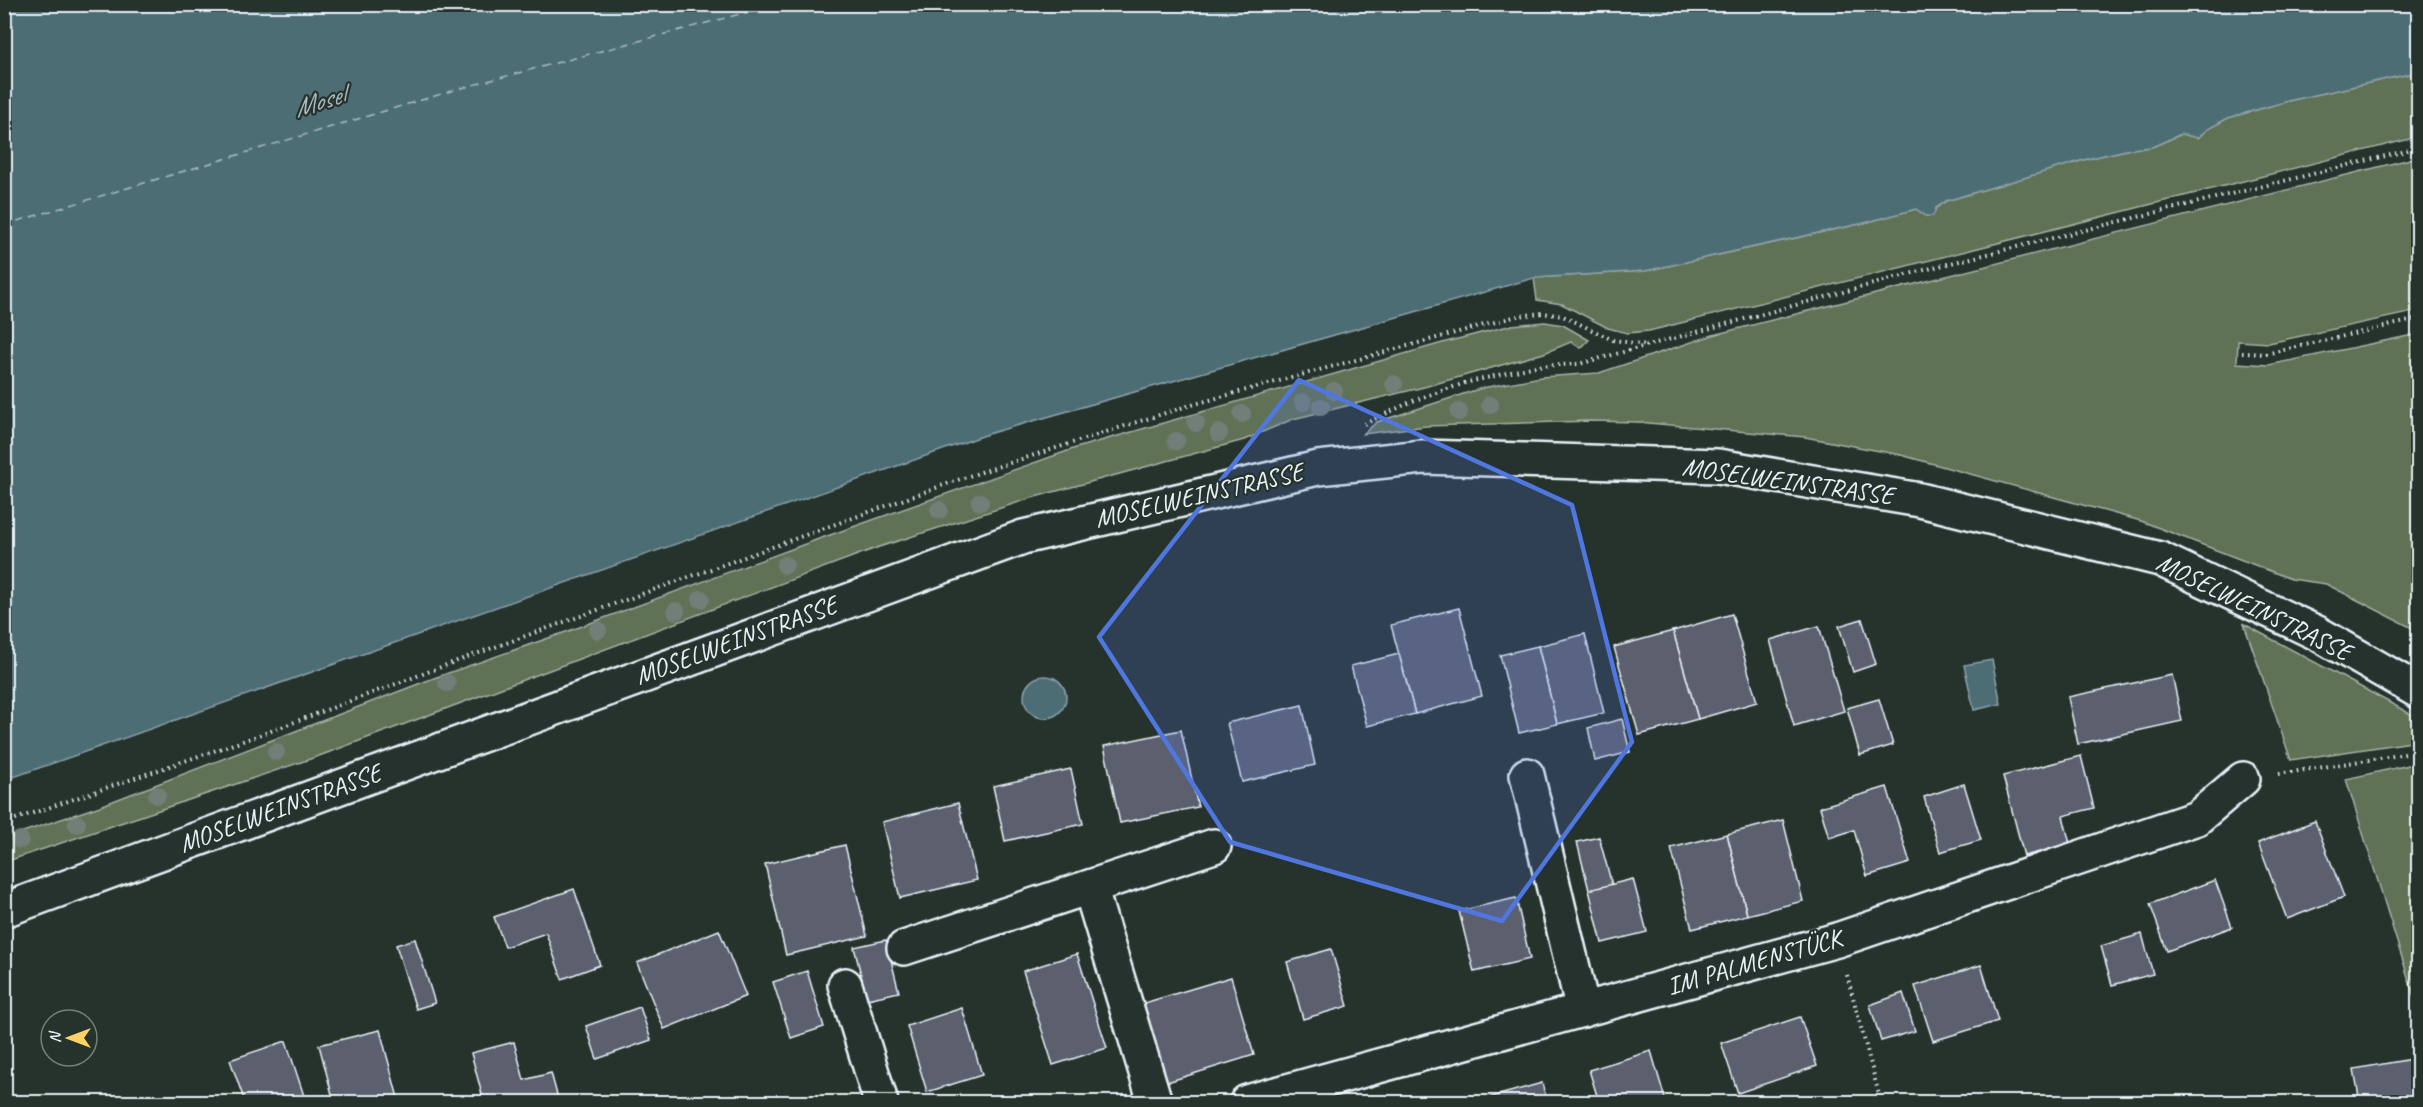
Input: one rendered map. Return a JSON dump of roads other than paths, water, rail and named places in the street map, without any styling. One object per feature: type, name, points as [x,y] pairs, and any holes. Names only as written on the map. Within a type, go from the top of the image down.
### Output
[{"type":"main road","name":"MOSELWEINSTRASSE","points":[[4,910],[1023,537],[1318,468],[1423,457],[1718,466],[1920,500],[2160,559],[2318,633],[2418,692]]},
{"type":"main road","points":[[1527,775],[1583,1010]]},
{"type":"main road","name":"IM PALMENSTÜCK","points":[[1247,1102],[1837,940],[2197,818],[2243,779]]},
{"type":"main road","points":[[904,948],[1214,846]]},
{"type":"main road","points":[[1090,887],[1155,1102]]},
{"type":"main road","points":[[845,985],[881,1102]]},
{"type":"water","name":"Mosel","points":[[2418,4],[2418,72],[2288,101],[2228,118],[2206,130],[2198,138],[2181,134],[2152,147],[2130,149],[2087,159],[1946,201],[1936,208],[1933,216],[1926,216],[1916,209],[1864,223],[1645,271],[1534,278],[991,433],[5,780],[5,5]]},
{"type":"water","points":[[1992,660],[2001,704],[1974,710],[1964,665]]},
{"type":"water","points":[[1045,676],[1053,677],[1060,682],[1065,689],[1065,705],[1060,712],[1053,717],[1045,718],[1037,717],[1030,712],[1025,705],[1024,697],[1025,689],[1030,682],[1037,677]]}]
